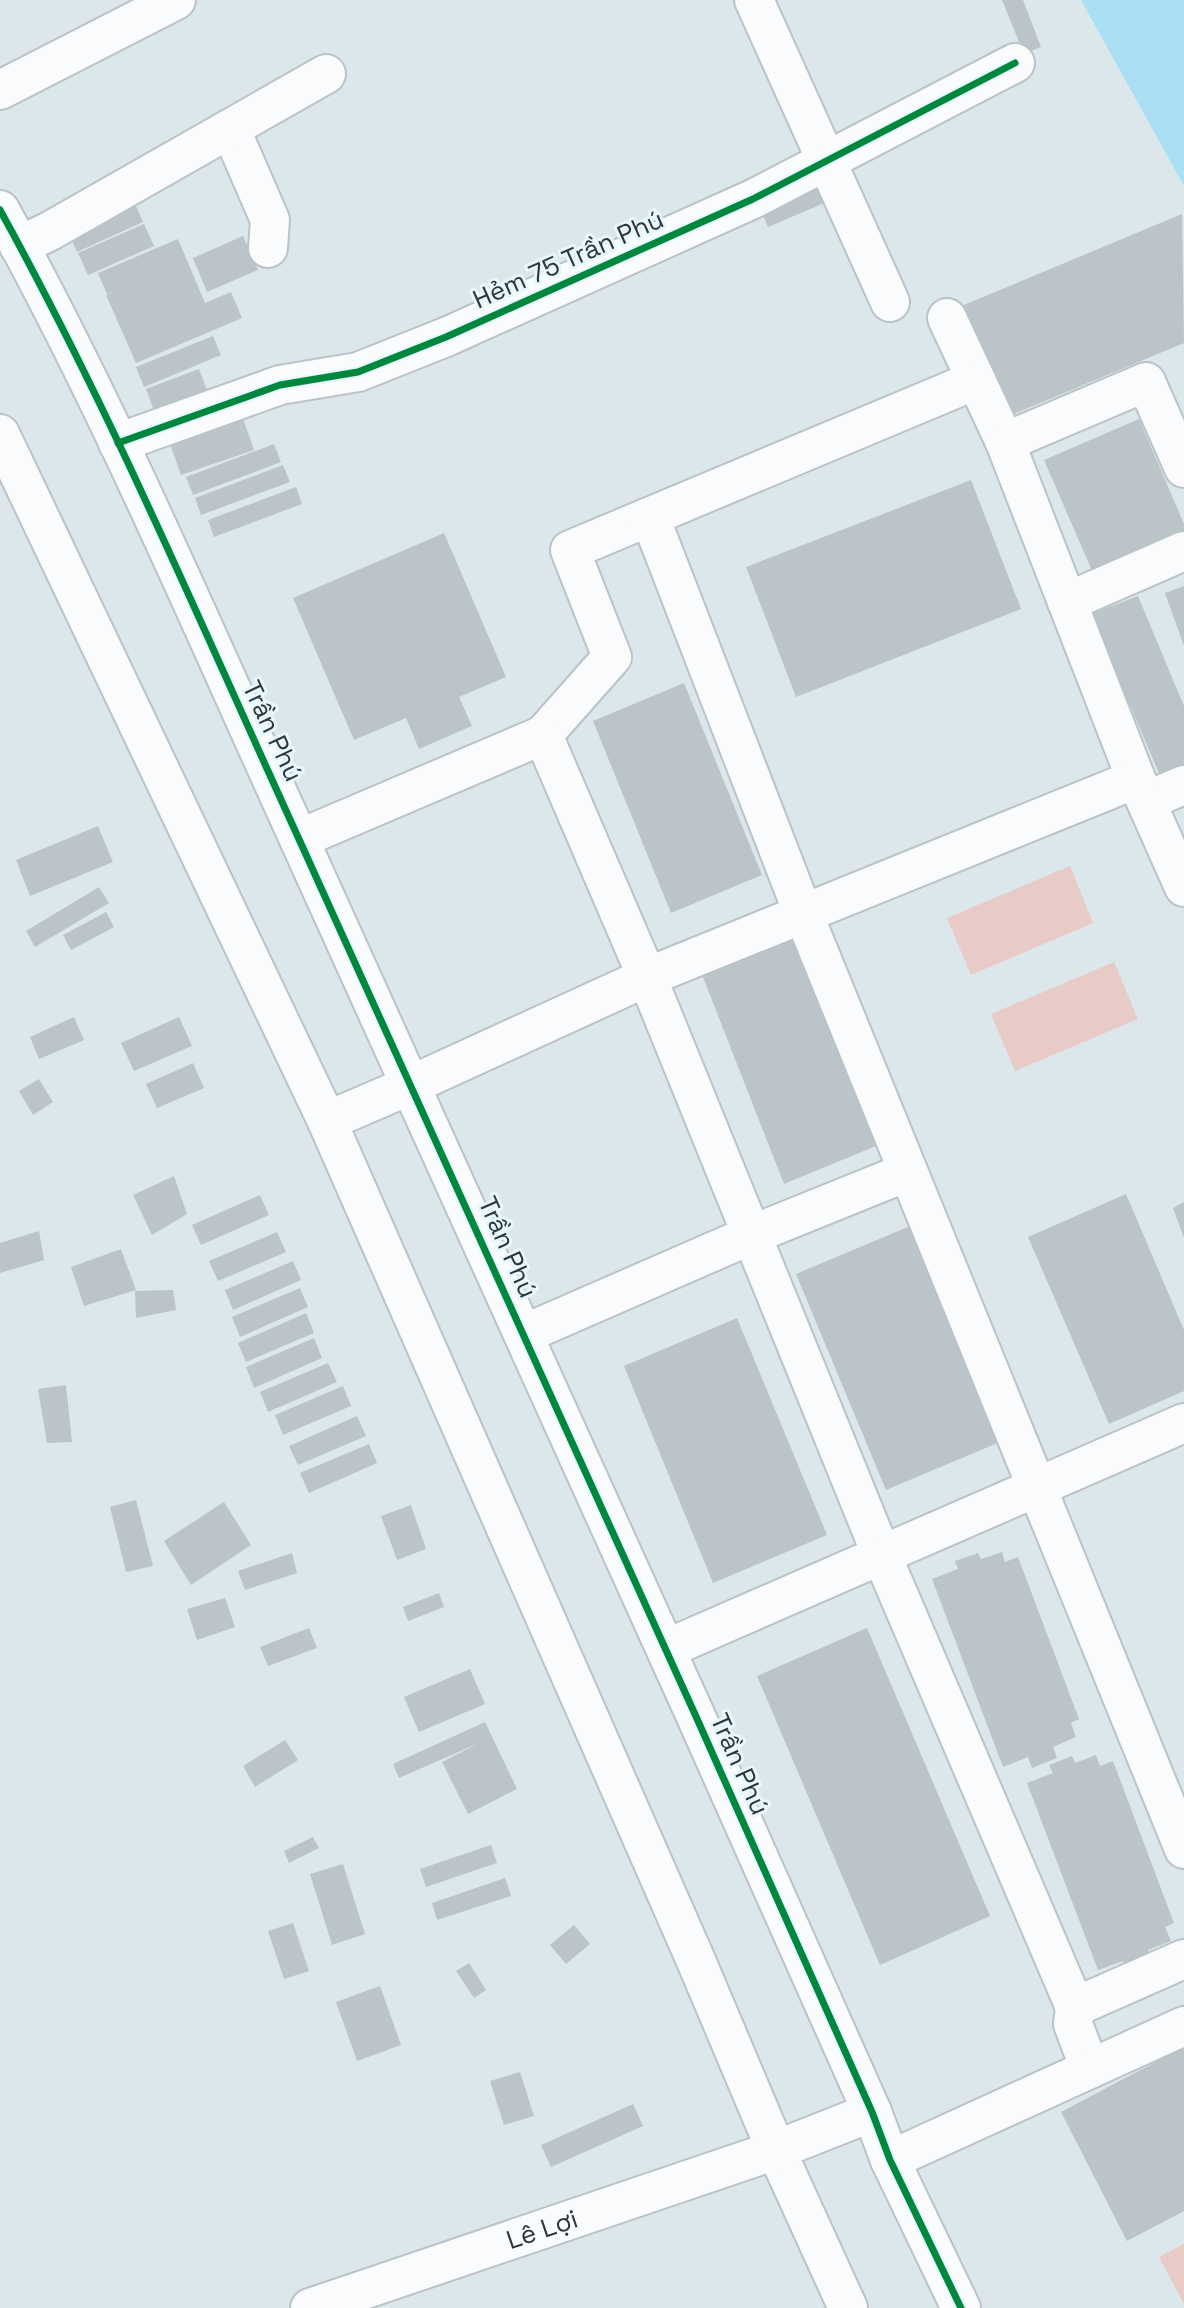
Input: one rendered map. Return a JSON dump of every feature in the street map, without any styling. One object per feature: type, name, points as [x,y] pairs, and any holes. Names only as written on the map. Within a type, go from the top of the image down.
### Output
[{"type":"street","points":[[0,90],[176,0]]},
{"type":"street","points":[[754,0],[890,302]]},
{"type":"street","name":"Hẻm 75 Trần Phú","points":[[118,443],[280,385],[358,372],[446,337],[754,199],[1015,63]]},
{"type":"street","points":[[19,246],[327,74]]},
{"type":"street","points":[[230,130],[270,219],[268,248]]},
{"type":"street","name":"Trần Phú","points":[[0,210],[118,443],[413,1084],[667,1649],[872,2112],[890,2160],[961,2308]]},
{"type":"street","points":[[947,318],[1005,442],[1141,790],[1184,887]]},
{"type":"street","points":[[299,839],[543,735],[612,657],[570,550],[976,380]]},
{"type":"street","points":[[1005,442],[1146,382],[1184,468]]},
{"type":"street","points":[[0,434],[327,1121],[702,1975],[776,2150],[848,2308]]},
{"type":"street","points":[[650,517],[803,913],[1184,1849]]},
{"type":"street","points":[[1067,602],[1184,551]]},
{"type":"street","points":[[543,735],[647,977],[881,1556],[1075,2007],[1073,2024],[1090,2069]]},
{"type":"street","points":[[327,1121],[647,977],[803,913],[1141,790],[1184,785]]},
{"type":"street","points":[[524,1334],[751,1235],[907,1172]]},
{"type":"street","points":[[667,1649],[1184,1423]]},
{"type":"street","points":[[1075,2007],[1184,1959]]},
{"type":"street","points":[[890,2160],[1184,2026]]},
{"type":"street","name":"Lê Lợi","points":[[310,2308],[776,2150],[872,2112]]},
{"type":"shaded area","points":[[1070,866],[1093,923],[971,975],[947,918]]},
{"type":"shaded area","points":[[1114,962],[1138,1019],[1015,1071],[991,1014]]},
{"type":"shaded area","points":[[1184,2244],[1184,2304],[1159,2257]]},
{"type":"water","points":[[1081,0],[1184,0],[1184,186]]},
{"type":"building","points":[[1002,0],[1023,0],[1041,47],[1024,54]]},
{"type":"building","points":[[818,175],[829,201],[768,227],[757,201]]},
{"type":"building","points":[[133,199],[143,222],[77,252],[67,229]]},
{"type":"building","points":[[1182,214],[1184,343],[1004,418],[959,307]]},
{"type":"building","points":[[144,224],[154,246],[88,275],[78,253]]},
{"type":"building","points":[[243,236],[258,270],[207,292],[193,258]]},
{"type":"building","points":[[178,239],[205,303],[231,292],[242,318],[136,363],[106,295],[118,290],[107,294],[98,273]]},
{"type":"building","points":[[213,336],[221,355],[144,387],[136,367]]},
{"type":"building","points":[[199,369],[210,399],[157,419],[146,389]]},
{"type":"building","points":[[239,407],[254,450],[181,475],[166,432]]},
{"type":"building","points":[[1139,419],[1184,524],[1184,534],[1093,573],[1044,460]]},
{"type":"building","points":[[274,444],[281,462],[193,495],[186,477]]},
{"type":"building","points":[[283,465],[290,482],[201,515],[195,498]]},
{"type":"building","points":[[971,480],[1021,609],[796,697],[746,567]]},
{"type":"building","points":[[296,487],[302,504],[214,537],[208,520]]},
{"type":"building","points":[[444,533],[506,677],[459,697],[472,726],[419,749],[406,718],[354,740],[293,598]]},
{"type":"building","points":[[1184,586],[1184,646],[1165,593]]},
{"type":"building","points":[[1138,596],[1184,706],[1184,777],[1164,785],[1091,614]]},
{"type":"building","points":[[684,683],[762,875],[671,913],[593,721]]},
{"type":"building","points":[[98,826],[113,862],[30,896],[16,860]]},
{"type":"building","points":[[99,887],[109,903],[35,947],[26,931]]},
{"type":"building","points":[[106,912],[114,927],[71,950],[63,935]]},
{"type":"building","points":[[791,930],[876,1146],[784,1184],[699,967]]},
{"type":"building","points":[[74,1017],[84,1040],[39,1059],[30,1037]]},
{"type":"building","points":[[179,1017],[192,1046],[134,1071],[121,1043]]},
{"type":"building","points":[[193,1063],[204,1088],[157,1108],[146,1084]]},
{"type":"building","points":[[39,1079],[53,1102],[33,1115],[19,1091]]},
{"type":"building","points":[[174,1176],[187,1214],[152,1235],[133,1195]]},
{"type":"building","points":[[1126,1194],[1184,1330],[1184,1391],[1109,1424],[1028,1237]]},
{"type":"building","points":[[260,1195],[269,1215],[201,1245],[192,1225]]},
{"type":"building","points":[[1184,1202],[1184,1238],[1173,1208]]},
{"type":"building","points":[[910,1226],[1000,1442],[886,1490],[796,1274]]},
{"type":"building","points":[[39,1231],[44,1260],[0,1273],[0,1243]]},
{"type":"building","points":[[277,1232],[286,1252],[218,1281],[209,1261]]},
{"type":"building","points":[[121,1249],[136,1290],[84,1306],[71,1267]]},
{"type":"building","points":[[293,1261],[301,1280],[233,1310],[225,1290]]},
{"type":"building","points":[[300,1288],[308,1307],[240,1337],[232,1317]]},
{"type":"building","points":[[173,1290],[176,1310],[136,1318],[135,1291]]},
{"type":"building","points":[[306,1313],[314,1333],[246,1362],[238,1343]]},
{"type":"building","points":[[737,1318],[827,1535],[713,1583],[624,1366]]},
{"type":"building","points":[[314,1338],[322,1358],[254,1388],[246,1367]]},
{"type":"building","points":[[328,1363],[337,1382],[268,1412],[260,1392]]},
{"type":"building","points":[[66,1385],[72,1442],[47,1443],[38,1389]]},
{"type":"building","points":[[343,1386],[351,1406],[283,1435],[275,1415]]},
{"type":"building","points":[[357,1416],[366,1436],[298,1465],[289,1446]]},
{"type":"building","points":[[369,1444],[377,1463],[309,1493],[300,1473]]},
{"type":"building","points":[[136,1500],[153,1566],[126,1572],[110,1507]]},
{"type":"building","points":[[224,1502],[251,1545],[191,1585],[164,1541]]},
{"type":"building","points":[[411,1505],[426,1549],[397,1560],[381,1516]]},
{"type":"building","points":[[1002,1552],[1005,1562],[1018,1557],[1079,1719],[1071,1723],[1076,1737],[1053,1747],[1057,1758],[1032,1768],[1028,1757],[1003,1767],[932,1579],[958,1569],[955,1561],[978,1553],[981,1559]]},
{"type":"building","points":[[292,1553],[297,1573],[245,1590],[238,1571]]},
{"type":"building","points":[[439,1593],[444,1607],[408,1621],[403,1607]]},
{"type":"building","points":[[225,1598],[235,1627],[197,1640],[187,1609]]},
{"type":"building","points":[[309,1628],[317,1648],[268,1666],[260,1647]]},
{"type":"building","points":[[867,1628],[990,1916],[880,1965],[757,1676]]},
{"type":"building","points":[[470,1669],[485,1704],[419,1732],[404,1697]]},
{"type":"building","points":[[485,1722],[517,1789],[468,1814],[442,1762],[479,1743],[399,1778],[393,1764]]},
{"type":"building","points":[[285,1740],[298,1760],[255,1787],[243,1766]]},
{"type":"building","points":[[1096,1755],[1100,1766],[1113,1761],[1174,1923],[1165,1927],[1171,1941],[1148,1950],[1152,1962],[1126,1972],[1123,1961],[1098,1970],[1027,1783],[1053,1773],[1049,1765],[1072,1756],[1075,1763]]},
{"type":"building","points":[[313,1837],[319,1848],[289,1863],[284,1851]]},
{"type":"building","points":[[491,1845],[497,1863],[426,1887],[420,1869]]},
{"type":"building","points":[[343,1864],[365,1934],[332,1945],[310,1874]]},
{"type":"building","points":[[505,1878],[511,1896],[437,1920],[432,1903]]},
{"type":"building","points":[[293,1923],[309,1971],[284,1979],[268,1931]]},
{"type":"building","points":[[574,1925],[590,1944],[566,1964],[550,1945]]},
{"type":"building","points":[[469,1963],[486,1990],[474,1998],[456,1971]]},
{"type":"building","points":[[380,1986],[401,2045],[357,2061],[336,2002]]},
{"type":"building","points":[[1184,2047],[1184,2211],[1127,2241],[1061,2112]]},
{"type":"building","points":[[520,2072],[534,2116],[504,2125],[490,2081]]},
{"type":"building","points":[[633,2104],[643,2126],[551,2167],[541,2145]]},
{"type":"cycle path","points":[[118,443],[280,385],[358,372],[446,337],[753,199],[1015,63]]},
{"type":"cycle path","points":[[0,210],[80,364],[155,521],[659,1633],[872,2112],[890,2160],[961,2308]]}]
